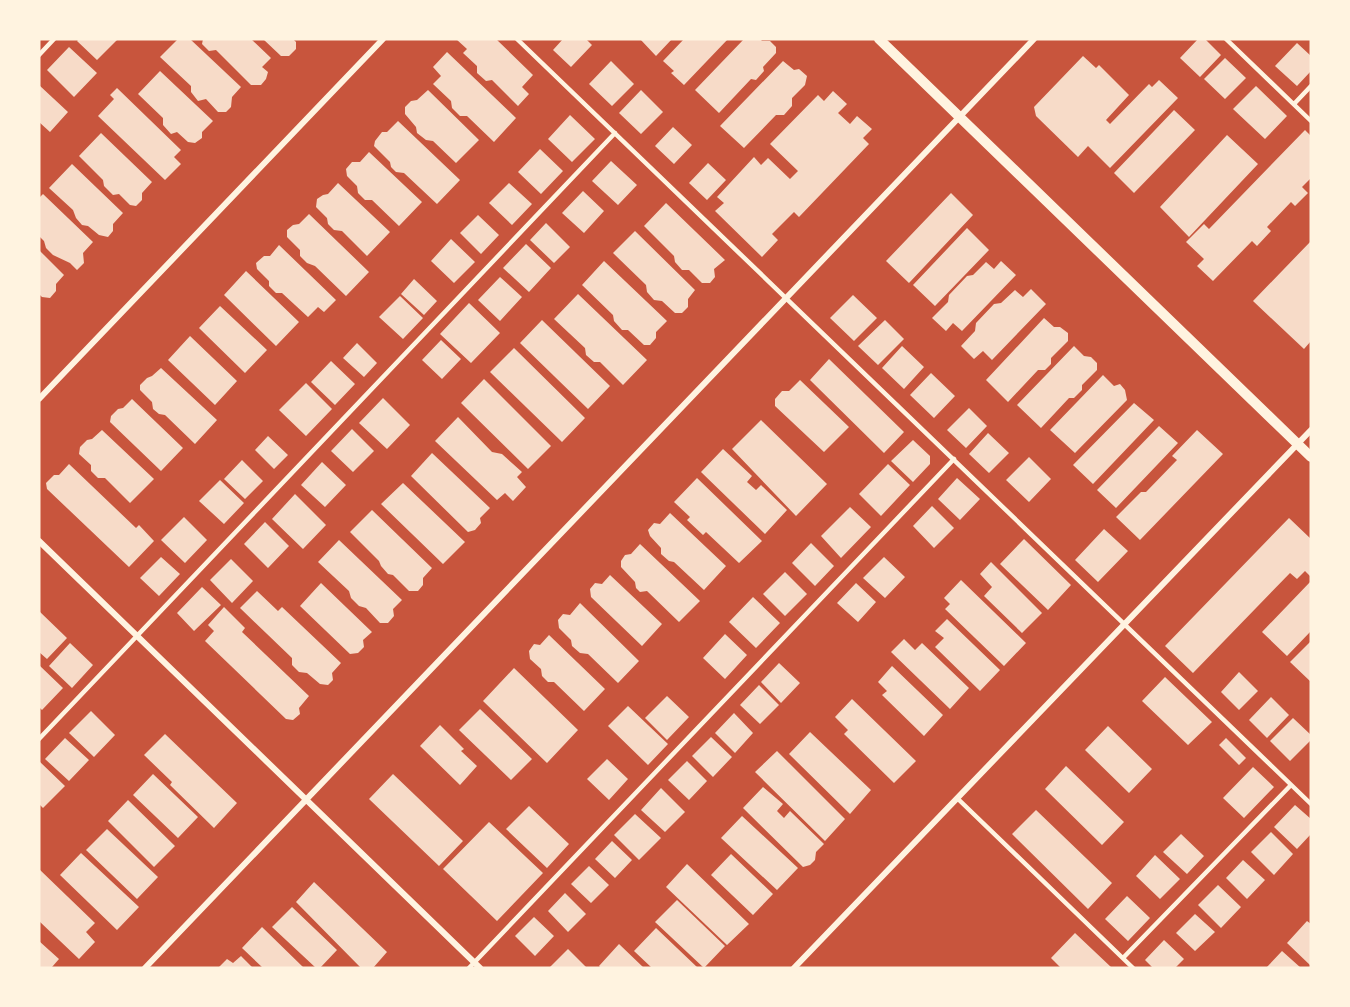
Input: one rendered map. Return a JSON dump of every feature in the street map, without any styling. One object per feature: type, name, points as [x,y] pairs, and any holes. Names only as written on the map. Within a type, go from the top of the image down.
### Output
[{"type":"street","points":[[39,399],[383,39]]},
{"type":"street","points":[[879,39],[1311,457]]},
{"type":"street","points":[[145,968],[1034,39]]},
{"type":"street","points":[[794,968],[1311,430]]},
{"type":"street","points":[[39,541],[480,968]]},
{"type":"lane","points":[[39,55],[54,39]]},
{"type":"lane","points":[[517,39],[1311,804]]},
{"type":"lane","points":[[1226,39],[1311,121]]},
{"type":"lane","points":[[1294,104],[1311,87]]},
{"type":"lane","points":[[39,739],[615,133]]},
{"type":"lane","points":[[469,968],[954,459]]},
{"type":"lane","points":[[1123,958],[1291,785]]},
{"type":"lane","points":[[957,798],[1132,968]]},
{"type":"building","points":[[79,39],[118,39],[97,60],[77,41]]},
{"type":"building","points":[[178,39],[190,39],[241,87],[232,97],[231,107],[226,112],[218,112],[206,99],[198,101],[191,92],[191,86],[160,57]]},
{"type":"building","points":[[203,39],[251,39],[271,58],[262,67],[268,72],[266,79],[261,85],[251,85],[216,50],[209,51],[202,44]]},
{"type":"building","points":[[263,39],[293,39],[296,42],[296,49],[289,56],[281,56]]},
{"type":"building","points":[[456,39],[496,39],[533,75],[522,87],[529,94],[518,106],[492,80],[486,81],[477,73],[477,66],[463,53],[467,49]]},
{"type":"building","points":[[563,39],[586,39],[592,45],[571,67],[553,50]]},
{"type":"building","points":[[640,39],[672,39],[656,56]]},
{"type":"building","points":[[684,39],[728,39],[684,85],[671,73],[674,71],[663,61]]},
{"type":"building","points":[[744,39],[770,41],[776,47],[776,53],[763,67],[764,71],[756,80],[751,79],[719,113],[695,90]]},
{"type":"building","points":[[1198,39],[1205,39],[1221,55],[1200,77],[1180,58]]},
{"type":"building","points":[[1297,43],[1311,56],[1311,71],[1297,86],[1275,66]]},
{"type":"building","points":[[69,47],[97,73],[74,97],[47,70]]},
{"type":"building","points":[[447,52],[516,118],[494,142],[467,116],[460,116],[452,108],[451,101],[433,84],[441,76],[433,67]]},
{"type":"building","points":[[1083,56],[1096,68],[1099,65],[1129,95],[1106,120],[1110,124],[1149,84],[1152,87],[1159,80],[1178,98],[1110,168],[1088,146],[1078,157],[1036,116],[1034,107]]},
{"type":"building","points":[[1225,58],[1246,78],[1225,99],[1204,79]]},
{"type":"building","points":[[611,61],[634,84],[612,106],[589,84]]},
{"type":"building","points":[[783,61],[794,70],[799,69],[807,76],[805,85],[792,98],[792,106],[784,115],[776,115],[744,148],[720,126]]},
{"type":"building","points":[[160,71],[213,121],[202,132],[202,138],[195,143],[188,142],[177,132],[171,134],[163,125],[163,118],[138,94]]},
{"type":"building","points":[[39,85],[68,112],[50,132],[39,122]]},
{"type":"building","points":[[1256,86],[1287,116],[1265,139],[1233,109]]},
{"type":"building","points":[[117,88],[181,150],[174,157],[181,164],[165,180],[98,116],[114,99],[110,95]]},
{"type":"building","points":[[428,90],[479,140],[456,163],[433,141],[426,140],[417,133],[416,127],[405,114],[405,107]]},
{"type":"building","points":[[641,90],[663,112],[641,134],[619,113]]},
{"type":"building","points":[[833,91],[847,104],[838,113],[850,124],[857,116],[872,129],[863,138],[869,144],[799,217],[794,212],[772,234],[778,240],[762,257],[715,211],[724,203],[717,197],[754,157],[761,165],[768,158],[790,179],[798,171],[770,144],[818,95],[824,101]]},
{"type":"building","points":[[1174,110],[1195,130],[1134,193],[1114,173]]},
{"type":"building","points":[[570,115],[595,139],[572,162],[548,139]]},
{"type":"building","points":[[398,121],[460,180],[437,204],[404,173],[396,172],[390,162],[374,146],[382,132],[387,132]]},
{"type":"building","points":[[673,127],[692,145],[674,164],[655,146]]},
{"type":"building","points":[[1305,130],[1311,136],[1311,181],[1310,179],[1302,187],[1308,193],[1295,206],[1291,202],[1267,227],[1271,231],[1257,246],[1252,241],[1213,281],[1197,266],[1204,259],[1186,242],[1204,224],[1209,229]]},
{"type":"building","points":[[101,133],[152,182],[142,193],[142,200],[136,206],[130,205],[119,194],[113,195],[104,186],[103,180],[79,156]]},
{"type":"building","points":[[1227,135],[1258,164],[1189,237],[1160,207]]},
{"type":"building","points":[[540,149],[563,171],[541,194],[518,172]]},
{"type":"building","points":[[369,152],[422,202],[399,226],[372,200],[365,200],[358,193],[357,186],[347,176],[346,169],[352,162],[360,162]]},
{"type":"building","points":[[611,161],[637,185],[618,205],[592,181]]},
{"type":"building","points":[[708,163],[726,180],[707,200],[689,183]]},
{"type":"building","points":[[72,164],[123,213],[113,224],[113,231],[108,237],[99,235],[88,226],[82,225],[73,210],[49,188]]},
{"type":"building","points":[[338,183],[390,232],[367,256],[342,231],[334,230],[328,224],[327,218],[316,207],[317,199],[328,194]]},
{"type":"building","points":[[509,183],[532,204],[512,225],[489,203]]},
{"type":"building","points":[[583,191],[604,211],[584,233],[562,213]]},
{"type":"building","points":[[951,193],[973,215],[909,283],[886,261]]},
{"type":"building","points":[[43,194],[93,242],[83,253],[84,263],[77,270],[70,263],[53,255],[39,236],[39,198]]},
{"type":"building","points":[[666,203],[725,260],[714,269],[715,277],[710,283],[702,283],[689,270],[682,270],[675,262],[674,256],[644,226]]},
{"type":"building","points":[[309,214],[369,272],[346,296],[315,266],[307,263],[300,256],[300,250],[287,237],[287,230],[299,224]]},
{"type":"building","points":[[478,215],[499,235],[481,254],[460,233]]},
{"type":"building","points":[[546,223],[570,247],[554,263],[530,240]]},
{"type":"building","points":[[967,228],[989,250],[935,306],[913,285]]},
{"type":"building","points":[[635,231],[695,290],[688,299],[688,307],[682,313],[675,313],[662,301],[654,300],[647,292],[646,285],[613,253]]},
{"type":"building","points":[[451,239],[475,262],[454,283],[431,261]]},
{"type":"building","points":[[1311,241],[1311,341],[1304,349],[1253,301]]},
{"type":"building","points":[[526,244],[551,268],[529,292],[503,268]]},
{"type":"building","points":[[279,245],[336,300],[324,312],[318,307],[308,317],[282,293],[276,293],[269,286],[269,281],[257,269],[256,263],[264,256],[270,256]]},
{"type":"building","points":[[39,250],[64,275],[56,284],[56,291],[50,298],[39,294]]},
{"type":"building","points":[[604,261],[667,321],[656,332],[656,338],[650,345],[644,345],[628,330],[622,330],[614,321],[613,315],[582,285]]},
{"type":"building","points":[[1001,261],[1016,275],[962,331],[953,323],[946,331],[932,318],[948,302],[949,295],[967,276],[973,275],[986,262],[994,269]]},
{"type":"building","points":[[246,271],[299,322],[276,346],[224,295]]},
{"type":"building","points":[[500,277],[522,297],[500,321],[478,300]]},
{"type":"building","points":[[414,279],[437,301],[424,315],[401,294]]},
{"type":"building","points":[[1031,289],[1046,304],[992,360],[983,351],[974,359],[961,346],[975,331],[976,323],[994,304],[1001,303],[1015,290],[1023,297]]},
{"type":"building","points":[[578,294],[647,360],[623,385],[600,362],[594,362],[586,355],[585,348],[554,319]]},
{"type":"building","points":[[853,295],[877,318],[854,341],[830,318]]},
{"type":"building","points":[[400,296],[423,318],[403,339],[379,317]]},
{"type":"building","points":[[469,303],[500,333],[471,363],[440,334]]},
{"type":"building","points":[[220,306],[267,350],[245,373],[199,328]]},
{"type":"building","points":[[1044,318],[1054,327],[1060,327],[1068,333],[1068,341],[1051,358],[1051,364],[1045,370],[1038,370],[1008,402],[986,380]]},
{"type":"building","points":[[542,320],[610,386],[588,409],[520,343]]},
{"type":"building","points":[[885,320],[904,339],[878,365],[858,346]]},
{"type":"building","points":[[190,336],[237,381],[215,405],[168,360]]},
{"type":"building","points":[[441,340],[461,359],[442,379],[422,360]]},
{"type":"building","points":[[357,343],[377,363],[364,377],[343,358]]},
{"type":"building","points":[[902,346],[924,367],[904,389],[882,368]]},
{"type":"building","points":[[1074,346],[1084,356],[1091,357],[1097,363],[1097,370],[1082,385],[1082,390],[1074,398],[1069,398],[1041,428],[1017,405]]},
{"type":"building","points":[[514,348],[585,418],[562,442],[490,372]]},
{"type":"building","points":[[829,359],[904,432],[884,453],[810,380]]},
{"type":"building","points":[[331,361],[355,384],[335,405],[311,382]]},
{"type":"building","points":[[161,368],[217,420],[195,444],[165,415],[153,409],[152,402],[140,390],[140,385]]},
{"type":"building","points":[[931,373],[955,396],[934,418],[910,395]]},
{"type":"building","points":[[1103,375],[1114,386],[1120,384],[1125,390],[1127,400],[1075,453],[1050,430]]},
{"type":"building","points":[[484,379],[551,446],[528,469],[461,403]]},
{"type":"building","points":[[800,380],[849,427],[824,452],[775,406],[775,399],[782,391],[789,391]]},
{"type":"building","points":[[306,383],[332,409],[306,436],[279,410]]},
{"type":"building","points":[[383,398],[410,425],[387,449],[359,423]]},
{"type":"building","points":[[132,399],[183,448],[161,471],[110,422],[111,416]]},
{"type":"building","points":[[1134,403],[1154,420],[1093,484],[1073,465]]},
{"type":"building","points":[[969,408],[987,426],[966,448],[947,430]]},
{"type":"building","points":[[458,417],[492,452],[502,454],[522,472],[517,477],[526,487],[513,501],[505,493],[497,500],[435,441]]},
{"type":"building","points":[[761,420],[827,484],[796,516],[732,449]]},
{"type":"building","points":[[1159,426],[1178,443],[1116,508],[1097,490]]},
{"type":"building","points":[[352,429],[374,451],[353,472],[331,451]]},
{"type":"building","points":[[102,430],[154,479],[130,503],[105,478],[98,478],[91,471],[91,465],[79,454],[80,447]]},
{"type":"building","points":[[1197,430],[1223,454],[1140,540],[1116,517],[1141,492],[1146,492],[1177,460],[1172,456]]},
{"type":"building","points":[[988,433],[1009,453],[989,473],[969,454]]},
{"type":"building","points":[[268,436],[288,455],[274,469],[255,450]]},
{"type":"building","points":[[913,440],[930,456],[930,464],[913,482],[891,461]]},
{"type":"building","points":[[723,449],[752,476],[747,482],[756,490],[761,485],[787,510],[765,534],[701,472]]},
{"type":"building","points":[[432,453],[490,508],[480,518],[481,523],[475,530],[468,532],[411,476]]},
{"type":"building","points":[[1029,457],[1051,479],[1029,502],[1006,480]]},
{"type":"building","points":[[242,460],[263,481],[245,499],[224,479]]},
{"type":"building","points":[[322,462],[346,485],[325,507],[301,485]]},
{"type":"building","points":[[69,464],[136,528],[139,525],[154,541],[129,567],[47,489],[46,483],[54,475],[59,475]]},
{"type":"building","points":[[888,464],[910,485],[881,516],[859,494]]},
{"type":"building","points":[[697,478],[762,541],[739,563],[706,532],[703,535],[687,520],[690,517],[674,502]]},
{"type":"building","points":[[957,478],[980,499],[960,520],[938,499]]},
{"type":"building","points":[[220,480],[244,503],[224,524],[199,501]]},
{"type":"building","points":[[403,483],[465,542],[443,564],[381,504]]},
{"type":"building","points":[[295,494],[326,525],[303,549],[272,519]]},
{"type":"building","points":[[932,506],[954,528],[934,548],[913,526]]},
{"type":"building","points":[[850,507],[871,527],[841,558],[821,536]]},
{"type":"building","points":[[372,510],[432,568],[423,578],[423,585],[418,591],[409,591],[393,575],[388,574],[379,561],[350,532]]},
{"type":"building","points":[[670,513],[726,566],[704,590],[674,562],[661,554],[661,548],[650,536],[648,530],[654,523],[660,524]]},
{"type":"building","points":[[184,517],[207,540],[185,563],[161,540]]},
{"type":"building","points":[[1289,518],[1311,539],[1311,577],[1305,571],[1297,579],[1290,573],[1193,673],[1165,646]]},
{"type":"building","points":[[265,522],[289,546],[268,568],[244,544]]},
{"type":"building","points":[[1104,529],[1128,551],[1098,582],[1075,560]]},
{"type":"building","points":[[1024,539],[1071,585],[1048,610],[1000,564]]},
{"type":"building","points":[[339,540],[402,600],[393,609],[394,616],[388,623],[380,623],[366,608],[359,606],[351,598],[349,591],[318,562]]},
{"type":"building","points":[[811,543],[834,566],[815,586],[792,563]]},
{"type":"building","points":[[640,544],[700,601],[679,622],[647,591],[640,592],[635,582],[621,567],[621,561],[625,555],[631,554]]},
{"type":"building","points":[[161,557],[180,574],[159,596],[140,578]]},
{"type":"building","points":[[884,557],[905,577],[885,598],[863,578]]},
{"type":"building","points":[[231,559],[253,581],[232,603],[210,580]]},
{"type":"building","points":[[991,562],[1042,613],[1022,633],[984,596],[992,587],[980,574]]},
{"type":"building","points":[[785,572],[807,594],[785,616],[763,594]]},
{"type":"building","points":[[610,575],[662,624],[642,646],[591,597],[590,589],[595,583],[602,584]]},
{"type":"building","points":[[961,580],[1026,643],[1004,666],[945,609],[950,604],[944,598]]},
{"type":"building","points":[[1311,581],[1311,631],[1287,656],[1262,632]]},
{"type":"building","points":[[321,583],[372,632],[363,640],[364,647],[358,653],[350,654],[300,606]]},
{"type":"building","points":[[856,583],[876,602],[858,622],[837,603]]},
{"type":"building","points":[[202,587],[221,605],[194,631],[177,613]]},
{"type":"building","points":[[257,591],[278,611],[282,607],[341,663],[332,673],[333,680],[328,685],[320,684],[307,673],[299,672],[292,665],[292,658],[240,608]]},
{"type":"building","points":[[753,597],[780,623],[756,648],[729,622]]},
{"type":"building","points":[[580,603],[639,661],[618,683],[588,654],[580,653],[572,646],[571,640],[559,628],[558,620],[563,614],[570,615]]},
{"type":"building","points":[[224,607],[245,628],[242,632],[309,696],[299,708],[300,714],[293,720],[286,719],[205,641],[214,631],[208,625]]},
{"type":"building","points":[[39,611],[67,638],[47,659],[39,652]]},
{"type":"building","points":[[947,619],[1000,670],[980,691],[935,647],[944,638],[935,631]]},
{"type":"building","points":[[725,634],[747,655],[725,679],[703,658]]},
{"type":"building","points":[[549,635],[605,689],[584,711],[554,682],[548,682],[542,676],[541,669],[530,659],[529,651],[534,644],[540,645]]},
{"type":"building","points":[[904,639],[915,650],[922,643],[969,688],[950,709],[891,652]]},
{"type":"building","points":[[1311,641],[1311,682],[1290,662]]},
{"type":"building","points":[[70,643],[93,665],[72,688],[49,666]]},
{"type":"building","points":[[779,663],[800,683],[781,703],[761,682]]},
{"type":"building","points":[[39,665],[63,688],[42,710],[39,707]]},
{"type":"building","points":[[892,666],[943,715],[924,736],[882,695],[887,691],[878,682]]},
{"type":"building","points":[[514,668],[578,730],[547,763],[483,701]]},
{"type":"building","points":[[1239,672],[1258,691],[1239,710],[1221,692]]},
{"type":"building","points":[[1165,677],[1212,722],[1188,745],[1142,701]]},
{"type":"building","points":[[759,685],[779,705],[760,724],[740,705]]},
{"type":"building","points":[[667,696],[689,717],[667,740],[645,718]]},
{"type":"building","points":[[1271,697],[1289,715],[1267,738],[1249,720]]},
{"type":"building","points":[[852,699],[916,761],[894,783],[844,734],[848,730],[835,717]]},
{"type":"building","points":[[628,706],[668,744],[648,765],[608,726]]},
{"type":"building","points":[[480,709],[532,759],[511,780],[459,730]]},
{"type":"building","points":[[91,711],[115,735],[94,757],[69,733]]},
{"type":"building","points":[[734,713],[753,733],[735,753],[715,733]]},
{"type":"building","points":[[1293,718],[1311,735],[1311,740],[1290,761],[1270,741]]},
{"type":"building","points":[[440,725],[464,749],[461,751],[477,766],[460,785],[420,746]]},
{"type":"building","points":[[1108,726],[1152,769],[1129,793],[1085,750]]},
{"type":"building","points":[[810,732],[871,790],[850,814],[789,754]]},
{"type":"building","points":[[165,734],[237,803],[214,828],[170,785],[172,782],[144,755]]},
{"type":"building","points":[[711,737],[732,757],[713,777],[692,756]]},
{"type":"building","points":[[65,738],[89,760],[69,781],[45,759]]},
{"type":"building","points":[[1226,738],[1246,758],[1239,765],[1219,745]]},
{"type":"building","points":[[777,751],[845,819],[825,841],[755,772]]},
{"type":"building","points":[[607,759],[628,779],[609,800],[587,779]]},
{"type":"building","points":[[39,761],[65,786],[43,808],[39,804]]},
{"type":"building","points":[[687,761],[707,781],[689,800],[668,780]]},
{"type":"building","points":[[1066,766],[1124,822],[1102,845],[1045,789]]},
{"type":"building","points":[[1253,767],[1274,787],[1244,818],[1223,798]]},
{"type":"building","points":[[153,774],[198,817],[178,838],[133,795]]},
{"type":"building","points":[[393,774],[463,841],[439,866],[369,799]]},
{"type":"building","points":[[763,787],[783,804],[777,811],[784,818],[790,811],[824,844],[816,852],[815,860],[810,865],[803,867],[743,808]]},
{"type":"building","points":[[661,788],[685,812],[665,832],[641,810]]},
{"type":"building","points":[[128,800],[175,846],[154,867],[108,821]]},
{"type":"building","points":[[1295,805],[1311,819],[1311,834],[1297,849],[1274,827]]},
{"type":"building","points":[[529,806],[569,844],[547,868],[506,829]]},
{"type":"building","points":[[1036,810],[1112,883],[1088,909],[1012,834]]},
{"type":"building","points":[[635,814],[661,838],[639,860],[614,835]]},
{"type":"building","points":[[742,816],[798,868],[777,890],[721,838]]},
{"type":"building","points":[[489,822],[543,873],[497,921],[443,869]]},
{"type":"building","points":[[107,829],[158,877],[137,899],[86,850]]},
{"type":"building","points":[[1271,832],[1293,854],[1274,875],[1251,852]]},
{"type":"building","points":[[1181,834],[1204,856],[1187,874],[1163,852]]},
{"type":"building","points":[[612,841],[632,860],[615,878],[595,859]]},
{"type":"building","points":[[81,853],[139,907],[117,930],[60,875]]},
{"type":"building","points":[[731,854],[773,894],[753,915],[711,875]]},
{"type":"building","points":[[1155,855],[1180,879],[1160,899],[1136,876]]},
{"type":"building","points":[[1243,860],[1265,880],[1247,899],[1226,878]]},
{"type":"building","points":[[687,864],[749,924],[727,945],[666,887]]},
{"type":"building","points":[[589,866],[609,885],[591,903],[571,884]]},
{"type":"building","points":[[39,869],[95,923],[86,932],[95,942],[79,959],[39,921]]},
{"type":"building","points":[[314,882],[387,952],[373,968],[361,968],[296,902]]},
{"type":"building","points":[[1218,885],[1241,907],[1221,928],[1198,905]]},
{"type":"building","points":[[565,893],[586,914],[568,932],[548,911]]},
{"type":"building","points":[[1127,896],[1150,918],[1128,941],[1105,919]]},
{"type":"building","points":[[677,900],[725,946],[704,968],[655,922]]},
{"type":"building","points":[[292,907],[337,950],[320,968],[316,968],[272,927]]},
{"type":"building","points":[[1195,914],[1215,932],[1195,951],[1176,933]]},
{"type":"building","points":[[534,917],[554,936],[535,956],[515,936]]},
{"type":"building","points":[[1307,921],[1311,924],[1311,966],[1287,943]]},
{"type":"building","points":[[262,927],[304,968],[263,968],[242,948]]},
{"type":"building","points":[[656,928],[698,968],[652,968],[634,951]]},
{"type":"building","points":[[1075,933],[1112,968],[1061,968],[1051,958]]},
{"type":"building","points":[[1164,940],[1184,959],[1175,968],[1153,968],[1145,960]]},
{"type":"building","points":[[39,941],[59,959],[53,968],[39,968]]},
{"type":"building","points":[[619,944],[644,968],[601,968],[599,966]]},
{"type":"building","points":[[568,949],[587,968],[549,968]]},
{"type":"building","points":[[1282,951],[1301,968],[1266,968]]},
{"type":"building","points":[[241,956],[253,968],[218,968],[227,959],[233,963]]}]
